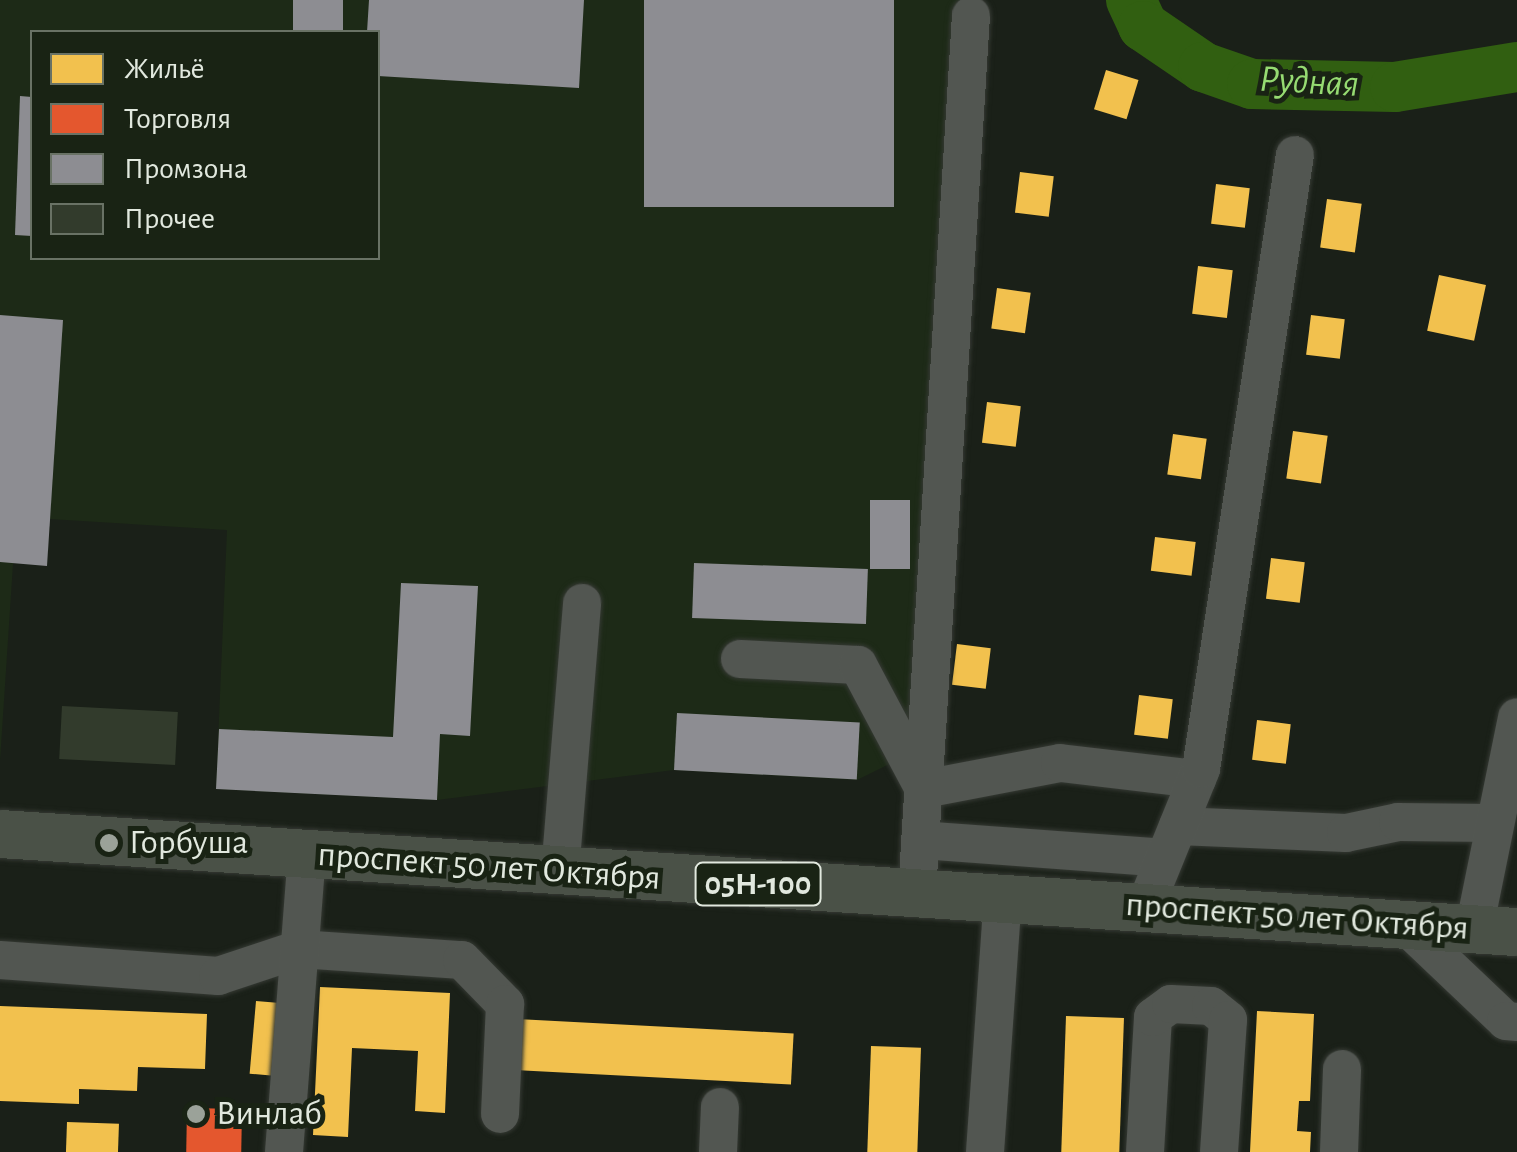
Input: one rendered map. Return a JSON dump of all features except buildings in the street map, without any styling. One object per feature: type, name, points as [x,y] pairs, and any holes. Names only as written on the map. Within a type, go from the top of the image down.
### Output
[{"type":"main road","name":"проспект 50 лет Октября","points":[[0,834],[1496,931]]},
{"type":"street","points":[[917,893],[971,16]]},
{"type":"street","points":[[1145,907],[1197,778],[1294,155]]},
{"type":"street","points":[[560,872],[582,603]]},
{"type":"street","points":[[740,659],[858,666],[924,789]]},
{"type":"street","points":[[1496,931],[1503,805],[1517,718]]},
{"type":"street","points":[[924,789],[1060,763],[1197,778]]},
{"type":"street","points":[[920,840],[1171,842],[1346,833],[1503,805]]},
{"type":"street","points":[[284,1152],[306,856]]},
{"type":"street","points":[[985,1152],[1003,897]]},
{"type":"street","points":[[1405,924],[1506,1021],[1517,1022]]},
{"type":"street","points":[[0,960],[218,976],[299,949],[462,960],[505,1004],[500,1114]]},
{"type":"street","points":[[1145,1152],[1152,1017],[1171,1004],[1211,1006],[1228,1020],[1219,1152]]},
{"type":"street","points":[[1339,1152],[1342,1069]]},
{"type":"street","points":[[718,1152],[720,1107]]},
{"type":"shaded area","points":[[0,0],[974,0],[940,739],[857,780],[674,770],[437,800],[216,789],[227,530],[50,519],[13,564],[0,761]]},
{"type":"waterway","name":"Рудная","points":[[1131,0],[1143,26],[1203,67],[1252,84],[1395,87],[1517,67]]},
{"type":"place","name":"Горбуша","points":[[109,843]]},
{"type":"place","name":"Винлаб","points":[[196,1114]]}]
